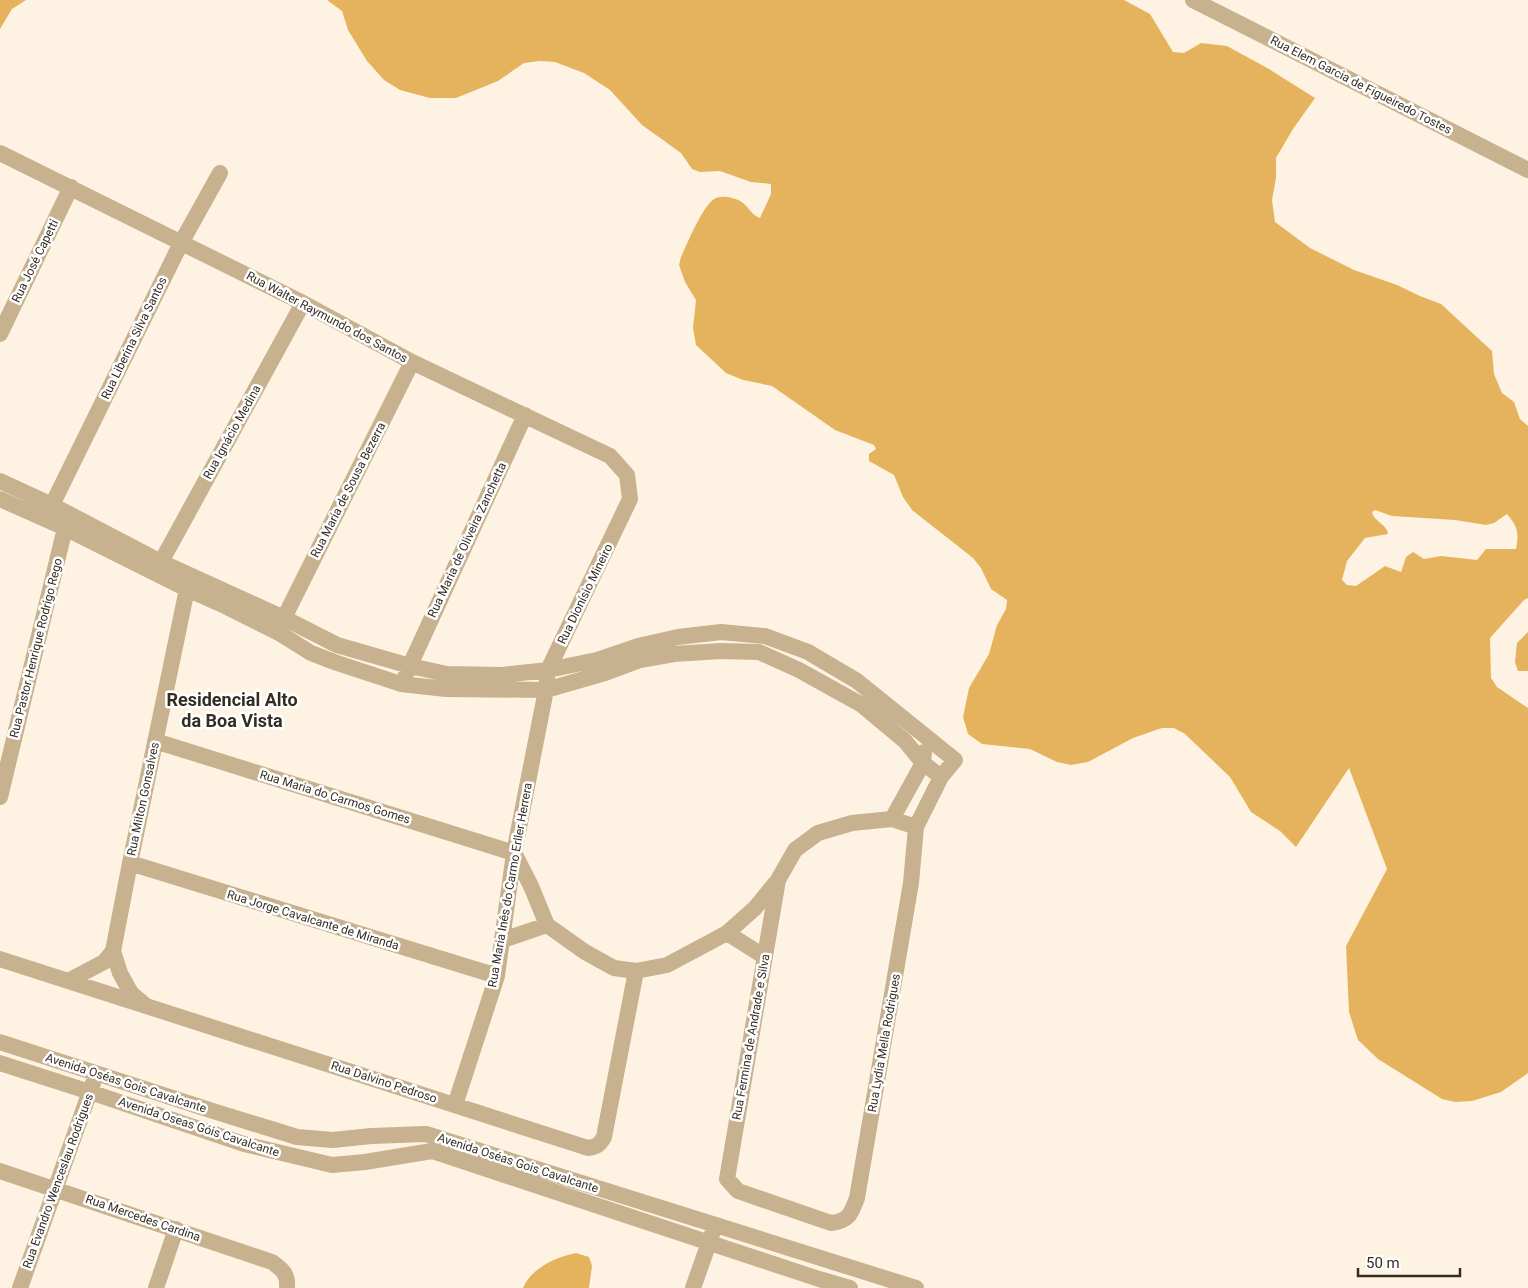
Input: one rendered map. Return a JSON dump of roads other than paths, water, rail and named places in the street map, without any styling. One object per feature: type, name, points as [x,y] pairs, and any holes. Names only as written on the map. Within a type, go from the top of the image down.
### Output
[{"type":"street","name":"Rua Elem Garcia de Figueiredo Tostes","points":[[1193,0],[1528,170]]},
{"type":"street","name":"Rua Walter Raymundo dos Santos","points":[[0,153],[303,302],[412,362],[610,456],[627,475],[630,499]]},
{"type":"street","name":"Rua Liberina Silva Santos","points":[[52,505],[182,242],[220,173]]},
{"type":"street","name":"Rua José Capetti","points":[[0,334],[70,187]]},
{"type":"street","name":"Rua Ignácio Medina","points":[[161,562],[303,302]]},
{"type":"street","name":"Rua Maria de Sousa Bezerra","points":[[281,625],[412,362]]},
{"type":"street","name":"Rua Maria de Oliveira Zanchetta","points":[[401,684],[525,415]]},
{"type":"street","points":[[0,481],[52,505],[281,625],[311,653],[401,684],[446,689],[546,690],[605,673],[640,660],[674,654],[721,651],[760,652],[799,670],[862,705],[905,741],[924,763],[942,777]]},
{"type":"street","points":[[0,499],[65,528],[225,606],[337,645],[410,666],[447,674],[502,675],[548,670],[597,660],[638,646],[678,637],[721,632],[765,636],[808,652],[857,681],[926,736],[924,763],[892,819]]},
{"type":"street","name":"Rua Dionísio Mineiro","points":[[546,690],[548,670],[630,499]]},
{"type":"street","name":"Rua Pastor Henrique Rodrigo Rego","points":[[0,797],[65,528]]},
{"type":"street","name":"Rua Milton Gonsalves","points":[[146,1005],[131,993],[120,973],[113,951],[187,589]]},
{"type":"street","name":"Rua Maria Inês do Carmo Erller Herrera","points":[[455,1105],[497,976],[514,853],[546,690]]},
{"type":"street","name":"Rua Lydia Mella Rodrigues","points":[[738,1191],[830,1224],[842,1222],[850,1214],[857,1198],[911,883],[916,827],[942,777],[955,760],[926,736]]},
{"type":"street","name":"Rua Maria do Carmos Gomes","points":[[155,741],[514,853]]},
{"type":"street","points":[[514,853],[531,886],[547,925],[585,952],[614,968],[636,972],[668,965],[727,933],[755,908],[778,880],[795,850],[818,833],[852,823],[892,819],[916,827]]},
{"type":"street","name":"Rua Jorge Cavalcante de Miranda","points":[[130,863],[497,976]]},
{"type":"street","name":"Rua Fermina de Andrade e Silva","points":[[738,1191],[727,1179],[778,880]]},
{"type":"street","points":[[503,940],[547,925]]},
{"type":"street","points":[[727,933],[765,957]]},
{"type":"street","points":[[68,981],[104,962],[113,951]]},
{"type":"street","name":"Rua Dalvino Pedroso","points":[[0,959],[588,1148],[595,1147],[604,1138],[636,972]]},
{"type":"street","name":"Avenida Oséas Gois Cavalcante","points":[[0,1042],[297,1137],[333,1140],[371,1136],[426,1134],[916,1288]]},
{"type":"street","name":"Avenida Oseas Góis Cavalcante","points":[[0,1063],[244,1144],[332,1166],[432,1151]]},
{"type":"street","name":"Rua Evandro Wenceslau Rodrigues","points":[[20,1288],[97,1073]]},
{"type":"street","name":"Avenida Oséas Gois Cavalcante","points":[[432,1151],[709,1243],[817,1284],[850,1288]]},
{"type":"street","name":"Rua Mercedes Cardina","points":[[0,1171],[272,1262],[283,1270],[288,1282],[287,1288]]},
{"type":"street","points":[[693,1288],[715,1225]]},
{"type":"street","points":[[156,1288],[176,1230]]},
{"type":"district","name":"Residencial Alto da Boa Vista","points":[[232,710]]}]
